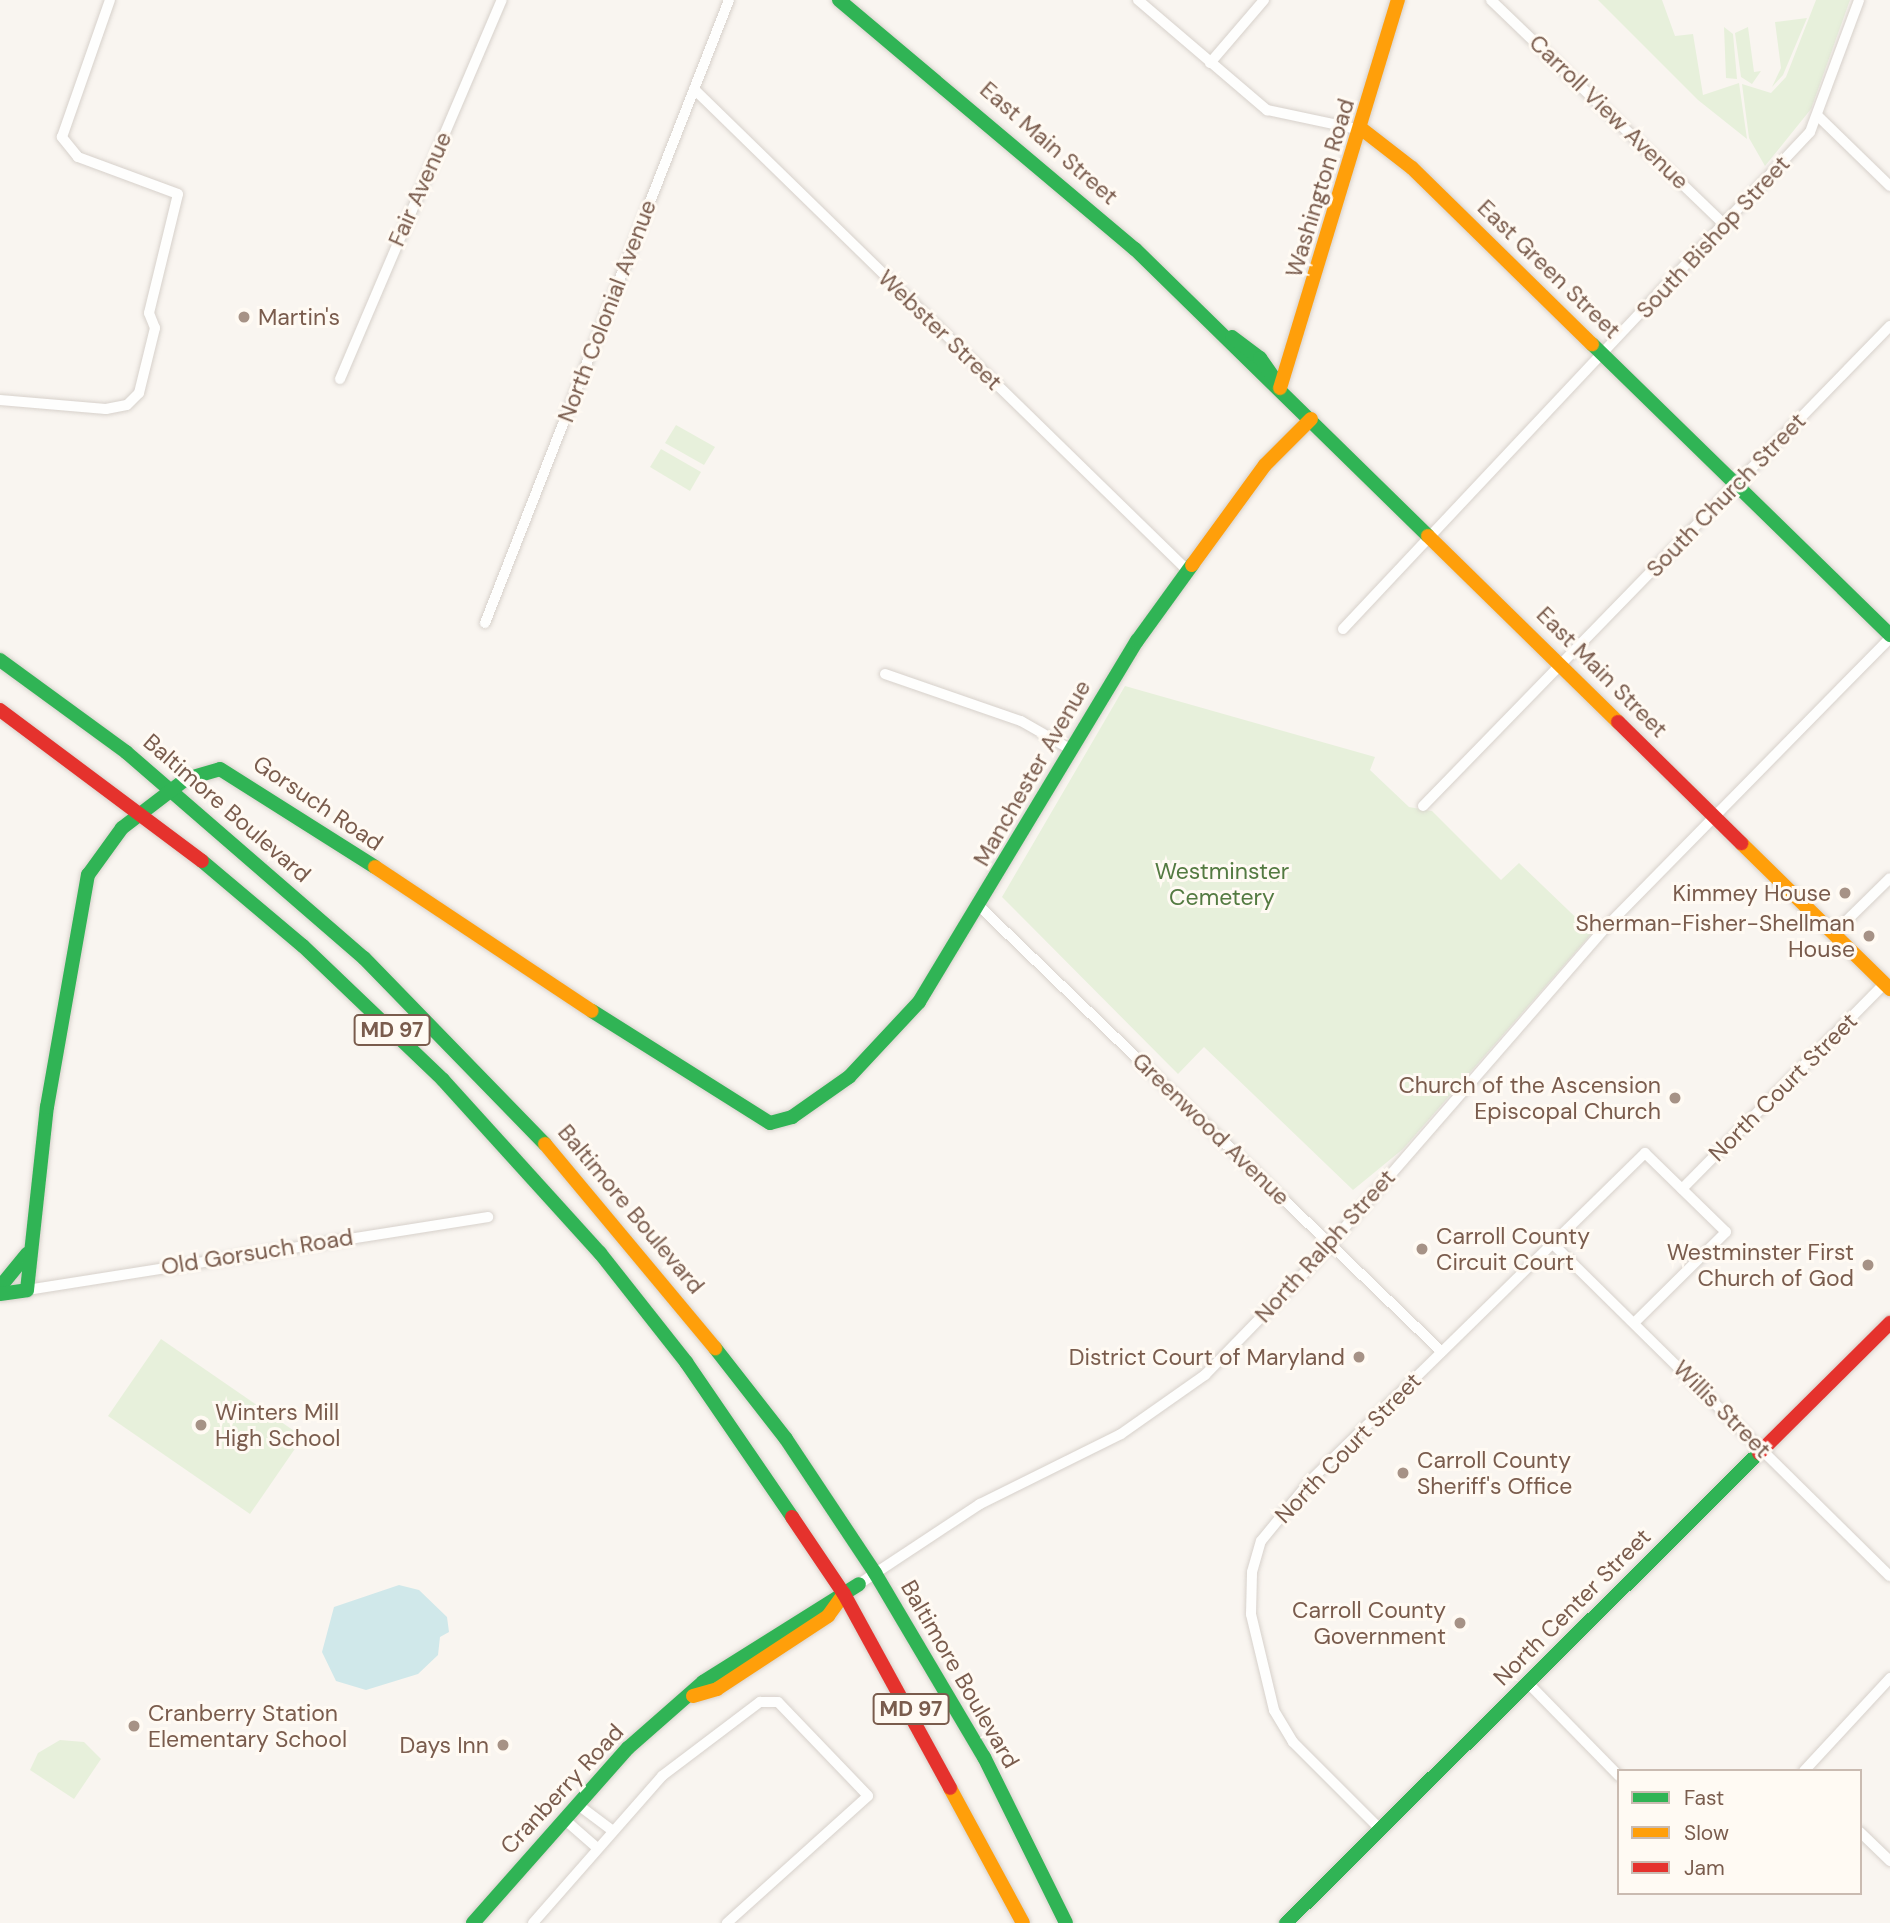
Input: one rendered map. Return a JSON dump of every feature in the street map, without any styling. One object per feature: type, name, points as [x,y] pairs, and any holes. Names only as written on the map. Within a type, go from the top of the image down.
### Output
[{"type":"main road","name":"East Main Street","points":[[839,0],[1037,161],[1221,331],[1260,358],[1280,388],[1887,987]]},
{"type":"main road","name":"Washington Road","points":[[1280,388],[1363,131],[1398,0]]},
{"type":"main road","name":"East Green Street","points":[[1363,131],[1412,168],[1605,354],[1890,637]]},
{"type":"main road","name":"Manchester Avenue","points":[[770,1123],[806,1110],[849,1077],[919,1002],[980,907],[1070,749],[1187,570],[1265,465],[1311,419]]},
{"type":"main road","name":"Baltimore Boulevard","points":[[0,660],[171,789],[410,1002],[593,1195],[779,1430],[875,1573],[984,1757],[1066,1923]]},
{"type":"main road","name":"MD 97","points":[[0,710],[142,811],[367,1005],[534,1178],[667,1337],[844,1594],[949,1777],[1023,1923]]},
{"type":"main road","name":"Gorsuch Road","points":[[27,1290],[80,900],[93,865],[142,811],[171,789],[211,770],[241,778],[746,1113],[770,1123]]},
{"type":"main road","points":[[0,1287],[15,1275],[32,1243]]},
{"type":"main road","points":[[0,1294],[27,1290]]},
{"type":"main road","name":"North Center Street","points":[[1286,1923],[1890,1323]]},
{"type":"main road","name":"Cranberry Road","points":[[473,1923],[628,1748],[693,1696],[703,1682],[859,1584]]},
{"type":"street","points":[[0,400],[116,409],[139,393],[155,328],[149,313],[178,194],[78,157],[65,146],[63,127],[110,0]]},
{"type":"street","name":"Fair Avenue","points":[[340,379],[502,0]]},
{"type":"street","name":"North Colonial Avenue","points":[[485,623],[729,0]]},
{"type":"street","name":"East Green Street","points":[[1138,0],[1267,110],[1363,131]]},
{"type":"street","points":[[1210,63],[1264,0]]},
{"type":"street","name":"Carroll View Avenue","points":[[1491,0],[1726,225]]},
{"type":"street","name":"South Bishop Street","points":[[1343,629],[1726,225],[1819,117],[1859,0]]},
{"type":"street","name":"Webster Street","points":[[694,89],[1187,570]]},
{"type":"street","points":[[1819,117],[1890,186]]},
{"type":"street","name":"South Church Street","points":[[1423,806],[1890,326]]},
{"type":"street","name":"North Ralph Street","points":[[859,1584],[980,1504],[1121,1434],[1166,1405],[1205,1375],[1330,1244],[1540,999],[1890,637]]},
{"type":"street","points":[[884,674],[1021,721],[1070,749]]},
{"type":"street","points":[[1834,933],[1890,878]]},
{"type":"street","name":"Greenwood Avenue","points":[[980,907],[1442,1352]]},
{"type":"street","name":"North Court Street","points":[[1379,1828],[1293,1742],[1273,1710],[1254,1636],[1252,1572],[1261,1541],[1295,1498],[1645,1153],[1682,1189],[1887,987]]},
{"type":"street","points":[[1634,1323],[1726,1233],[1682,1189]]},
{"type":"street","name":"Old Gorsuch Road","points":[[27,1290],[488,1217]]},
{"type":"street","name":"Willis Street","points":[[1553,1244],[1890,1576]]},
{"type":"street","points":[[1806,1769],[1890,1678]]},
{"type":"street","points":[[1528,1683],[1617,1774]]},
{"type":"street","points":[[533,1923],[596,1847],[662,1776],[760,1702],[778,1702],[789,1710],[868,1796],[727,1923]]},
{"type":"street","points":[[577,1804],[613,1831]]},
{"type":"street","points":[[564,1819],[596,1847]]},
{"type":"street","points":[[1862,1834],[1890,1861]]},
{"type":"green space","points":[[1598,0],[1662,0],[1675,36],[1693,34],[1703,95],[1739,83],[1747,139],[1698,100]]},
{"type":"green space","points":[[1816,0],[1850,0],[1811,109],[1765,166],[1749,138],[1742,84],[1771,93],[1786,77]]},
{"type":"green space","points":[[1807,18],[1783,75],[1772,87],[1781,68],[1775,22]]},
{"type":"green space","points":[[1724,27],[1733,34],[1737,79],[1726,78]]},
{"type":"green space","points":[[1748,27],[1754,72],[1761,71],[1752,84],[1741,77],[1735,33]]},
{"type":"green space","points":[[676,425],[715,447],[704,465],[665,443]]},
{"type":"green space","points":[[661,449],[701,472],[690,491],[650,467]]},
{"type":"green space","name":"Westminster Cemetery","points":[[1125,686],[1375,757],[1370,770],[1409,807],[1432,811],[1501,880],[1519,863],[1592,933],[1403,1149],[1353,1190],[1204,1047],[1178,1074],[1002,897]]},
{"type":"green space","points":[[161,1339],[303,1437],[250,1514],[108,1416]]},
{"type":"green space","points":[[60,1740],[84,1742],[101,1759],[74,1799],[30,1770],[38,1753]]},
{"type":"water","points":[[399,1585],[419,1590],[447,1617],[449,1632],[440,1637],[438,1655],[418,1674],[366,1690],[336,1681],[322,1652],[334,1607]]},
{"type":"traffic: fast","points":[[839,0],[1135,249],[1428,536]]},
{"type":"traffic: fast","points":[[1232,337],[1260,358],[1278,384]]},
{"type":"traffic: fast","points":[[1592,344],[1890,635]]},
{"type":"traffic: fast","points":[[592,1011],[770,1123],[792,1117],[849,1077],[919,1002],[1137,641],[1192,565]]},
{"type":"traffic: fast","points":[[0,660],[126,752],[364,958],[545,1144]]},
{"type":"traffic: fast","points":[[0,1294],[27,1290],[47,1107],[88,875],[122,828],[186,779],[220,769],[375,867]]},
{"type":"traffic: fast","points":[[202,861],[303,946],[443,1080],[600,1253],[686,1362],[792,1517]]},
{"type":"traffic: fast","points":[[0,1287],[27,1254]]},
{"type":"traffic: fast","points":[[715,1348],[786,1439],[875,1573],[984,1757],[1066,1923]]},
{"type":"traffic: fast","points":[[1286,1923],[1759,1453]]},
{"type":"traffic: fast","points":[[473,1923],[628,1748],[703,1682],[859,1584]]},
{"type":"traffic: slow","points":[[1280,388],[1398,0]]},
{"type":"traffic: slow","points":[[1363,130],[1412,168],[1592,344]]},
{"type":"traffic: slow","points":[[1192,565],[1265,465],[1311,419]]},
{"type":"traffic: slow","points":[[1428,536],[1618,722]]},
{"type":"traffic: slow","points":[[1741,843],[1890,989]]},
{"type":"traffic: slow","points":[[375,867],[592,1011]]},
{"type":"traffic: slow","points":[[545,1144],[715,1348]]},
{"type":"traffic: slow","points":[[693,1696],[717,1689],[828,1616],[843,1595]]},
{"type":"traffic: slow","points":[[950,1788],[1023,1923]]},
{"type":"traffic: jam","points":[[0,710],[202,861]]},
{"type":"traffic: jam","points":[[1618,722],[1741,843]]},
{"type":"traffic: jam","points":[[1759,1453],[1890,1323]]},
{"type":"traffic: jam","points":[[792,1517],[844,1594],[950,1788]]},
{"type":"place","name":"Martin's","points":[[244,317]]},
{"type":"place","name":"Kimmey House","points":[[1845,893]]},
{"type":"place","name":"Sherman-Fisher-Shellman House","points":[[1869,936]]},
{"type":"place","name":"Church of the Ascension Episcopal Church","points":[[1675,1098]]},
{"type":"place","name":"Carroll County Circuit Court","points":[[1422,1249]]},
{"type":"place","name":"Westminster First Church of God","points":[[1868,1265]]},
{"type":"place","name":"District Court of Maryland","points":[[1359,1357]]},
{"type":"place","name":"Winters Mill High School","points":[[201,1425]]},
{"type":"place","name":"Carroll County Sheriff's Office","points":[[1403,1473]]},
{"type":"place","name":"Carroll County Government","points":[[1460,1623]]},
{"type":"place","name":"Cranberry Station Elementary School","points":[[134,1726]]},
{"type":"place","name":"Days Inn","points":[[503,1745]]}]
